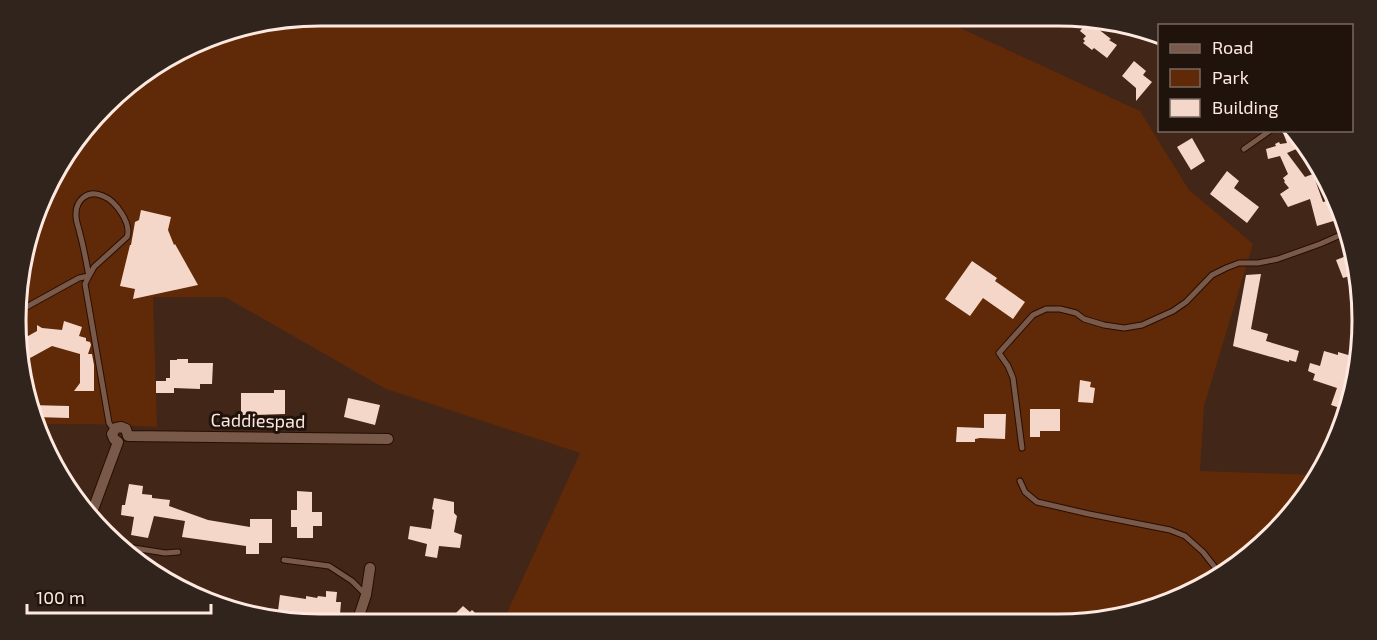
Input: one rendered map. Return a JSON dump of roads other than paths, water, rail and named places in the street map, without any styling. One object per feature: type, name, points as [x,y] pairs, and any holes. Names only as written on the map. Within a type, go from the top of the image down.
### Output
[{"type":"street","points":[[94,508],[123,439],[113,437],[114,430]]},
{"type":"street","name":"Caddiespad","points":[[123,439],[388,440]]},
{"type":"street","points":[[360,614],[366,595],[370,568]]},
{"type":"lane","points":[[1244,149],[1268,132]]},
{"type":"lane","points":[[89,276],[76,215],[77,205],[82,197],[89,194],[105,196],[115,205],[126,219],[129,231],[127,237],[94,267],[85,284],[109,423],[114,430]]},
{"type":"lane","points":[[1022,448],[1013,378],[999,353],[1033,315],[1046,309],[1060,309],[1104,325],[1124,327],[1142,325],[1173,311],[1186,302],[1212,275],[1226,268],[1239,263],[1258,263],[1278,259],[1339,236]]},
{"type":"lane","points":[[26,307],[79,278],[89,276]]},
{"type":"lane","points":[[1020,481],[1025,492],[1037,502],[1170,530],[1185,536],[1203,552],[1216,568]]},
{"type":"lane","points":[[134,548],[165,553],[178,552]]},
{"type":"lane","points":[[284,560],[329,566],[352,581],[366,595]]}]
